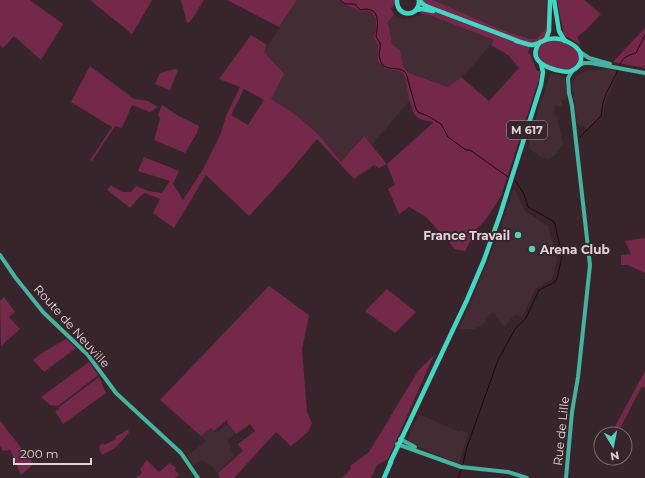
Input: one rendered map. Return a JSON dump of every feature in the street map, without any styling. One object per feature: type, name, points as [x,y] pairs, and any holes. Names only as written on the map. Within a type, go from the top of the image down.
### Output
[{"type":"main road","points":[[397,0],[398,7],[402,12],[410,14],[419,6],[419,0]]},
{"type":"main road","points":[[419,0],[424,5],[516,40],[530,44],[552,38],[565,41],[576,46],[584,56],[645,73]]},
{"type":"main road","points":[[546,39],[549,31],[550,0]]},
{"type":"main road","points":[[554,0],[559,31],[565,41]]},
{"type":"main road","points":[[416,10],[423,9],[446,14]]},
{"type":"main road","points":[[516,40],[532,48],[536,52]]},
{"type":"main road","points":[[540,42],[536,52],[537,58],[541,64],[564,76],[569,87]]},
{"type":"main road","points":[[578,67],[581,60],[580,52]]},
{"type":"main road","points":[[555,70],[566,72],[583,64],[591,63],[645,73]]},
{"type":"main road","name":"M 617","points":[[541,64],[543,72],[541,85]]},
{"type":"main road","name":"M 617","points":[[384,478],[486,254],[512,178],[541,85],[546,74],[555,70]]},
{"type":"main road","name":"Rue de Lille","points":[[567,478],[572,412],[577,386],[583,334],[589,251],[569,93],[569,76],[573,70]]},
{"type":"main road","name":"Route de Neuville","points":[[0,254],[15,277],[43,312],[88,355],[116,394],[181,453],[198,478]]},
{"type":"main road","points":[[401,439],[412,446],[458,466]]},
{"type":"main road","points":[[399,445],[458,466],[470,469],[508,472],[527,478]]},
{"type":"shaded area","points":[[0,0],[30,0],[63,24],[41,60],[14,36],[3,48],[0,45]]},
{"type":"shaded area","points":[[90,0],[152,0],[132,34]]},
{"type":"shaded area","points":[[181,0],[204,0],[190,22],[187,23]]},
{"type":"shaded area","points":[[227,0],[297,0],[279,27]]},
{"type":"shaded area","points":[[297,0],[338,0],[341,3],[354,7],[361,12],[366,10],[369,11],[376,19],[376,31],[373,37],[378,45],[378,61],[384,69],[400,71],[405,76],[410,100],[372,145],[363,136],[341,162],[319,135],[296,115],[271,99],[264,52]]},
{"type":"shaded area","points":[[338,0],[395,0],[395,4],[391,8],[394,15],[387,23],[389,26],[392,44],[400,50],[403,67],[409,73],[448,87],[461,77],[489,101],[519,68],[508,55],[491,45],[494,40],[429,15],[421,14],[426,5],[422,0],[433,0],[502,30],[530,39],[537,39],[546,28],[547,9],[548,26],[546,35],[542,39],[531,43],[528,53],[530,54],[537,71],[540,71],[539,79],[501,196],[486,219],[477,229],[465,251],[455,249],[426,217],[409,207],[399,214],[388,189],[395,185],[387,164],[434,122],[420,119],[414,113],[410,103],[404,75],[400,71],[385,69],[378,61],[378,45],[373,37],[376,31],[376,19],[370,11],[360,12]]},
{"type":"shaded area","points":[[433,0],[547,0],[546,28],[537,39],[530,39],[502,30]]},
{"type":"shaded area","points":[[557,0],[584,0],[601,14],[585,31],[577,37],[581,45],[564,35]]},
{"type":"shaded area","points":[[421,14],[429,15],[494,40],[468,71],[448,87],[409,73],[402,67],[400,50],[392,44],[389,26],[387,23],[394,15],[403,19],[413,18]]},
{"type":"shaded area","points":[[645,28],[645,68],[613,62]]},
{"type":"shaded area","points":[[251,35],[267,45],[264,52],[284,74],[271,99],[296,115],[319,135],[341,162],[364,136],[387,164],[379,168],[374,165],[354,179],[317,139],[286,176],[249,216],[206,175],[174,228],[153,213],[160,199],[145,193],[130,208],[107,190],[111,185],[122,192],[131,192],[136,186],[148,191],[162,193],[170,181],[138,171],[144,157],[179,171],[173,184],[183,200],[202,171],[221,133],[226,116],[240,87],[219,79]],"holes":[[[244,89],[264,100],[248,125],[231,115]]]},
{"type":"shaded area","points":[[555,40],[571,46],[579,54],[577,63],[572,68],[565,70],[557,69],[549,66],[539,56],[538,50],[543,43]]},
{"type":"shaded area","points":[[90,66],[134,99],[148,101],[158,107],[150,112],[132,105],[122,128],[115,126],[92,161],[90,160],[112,127],[71,102]]},
{"type":"shaded area","points":[[175,69],[178,70],[170,90],[155,84],[160,73]]},
{"type":"shaded area","points":[[608,69],[617,71],[614,83],[606,99],[604,112],[598,120],[587,129],[577,123],[572,85],[576,76],[586,71]]},
{"type":"shaded area","points":[[551,73],[564,76],[566,82],[567,99],[562,100],[562,107],[555,105],[554,114],[557,116],[563,144],[556,154],[549,159],[541,157],[528,148],[538,110]]},
{"type":"shaded area","points":[[162,105],[199,126],[197,133],[185,153],[154,140],[160,119],[158,115]]},
{"type":"shaded area","points":[[514,188],[525,211],[548,226],[557,259],[552,279],[536,288],[522,318],[516,314],[504,326],[493,312],[489,315],[482,326],[473,329],[459,329],[495,244]]},
{"type":"shaded area","points":[[645,238],[645,273],[628,265],[621,265],[621,255],[631,254],[625,241]]},
{"type":"shaded area","points":[[269,286],[309,315],[302,349],[307,412],[312,423],[308,432],[291,446],[276,432],[234,478],[219,478],[218,473],[243,451],[238,444],[255,431],[250,424],[236,434],[228,424],[227,420],[214,431],[211,428],[201,436],[160,400]]},
{"type":"shaded area","points":[[387,289],[416,312],[395,333],[365,311]]},
{"type":"shaded area","points":[[4,297],[15,312],[9,317],[20,329],[1,346],[0,301]]},
{"type":"shaded area","points":[[66,339],[76,348],[44,372],[33,360]]},
{"type":"shaded area","points":[[434,355],[388,459],[377,465],[371,478],[342,478],[351,469],[350,466],[369,452],[418,371]]},
{"type":"shaded area","points":[[89,362],[98,374],[97,376],[58,406],[50,405],[41,397]]},
{"type":"shaded area","points":[[645,371],[645,388],[642,386],[621,426],[615,426]]},
{"type":"shaded area","points":[[99,377],[106,393],[63,424],[55,411]]},
{"type":"shaded area","points":[[419,414],[459,432],[460,430],[468,433],[459,464],[408,441],[409,435]]},
{"type":"shaded area","points":[[0,421],[34,464],[21,475],[10,450],[3,451],[0,446]]},
{"type":"shaded area","points":[[228,424],[235,434],[227,440],[234,456],[217,473],[214,468],[203,460],[193,465],[187,456],[206,441],[201,436],[211,428],[216,433]]},
{"type":"shaded area","points":[[129,430],[129,433],[115,448],[102,455],[99,449],[100,445],[103,443],[104,445],[116,439],[115,437]]},
{"type":"shaded area","points":[[147,460],[159,472],[170,463],[176,468],[175,470],[179,475],[175,478],[136,478],[142,473],[140,469]]},
{"type":"waterway","points":[[340,0],[345,4],[355,4],[360,10],[367,9],[372,10],[375,13],[377,17],[376,37],[380,43],[379,55],[382,64],[387,68],[403,70],[406,73],[418,112],[441,124],[448,137],[466,150],[470,150],[508,177]]},
{"type":"waterway","points":[[620,64],[625,58],[636,53],[645,35]]},
{"type":"waterway","points":[[579,138],[601,116],[606,94],[618,70]]},
{"type":"waterway","points":[[463,464],[467,447],[498,360],[515,329],[526,318],[539,290],[555,282],[557,279],[562,256],[555,224],[553,221],[528,207],[524,194],[515,180]]},
{"type":"waterway","points":[[458,478],[461,470]]},
{"type":"place","name":"France Travail","points":[[518,235]]},
{"type":"place","name":"Arena Club","points":[[532,249]]}]
